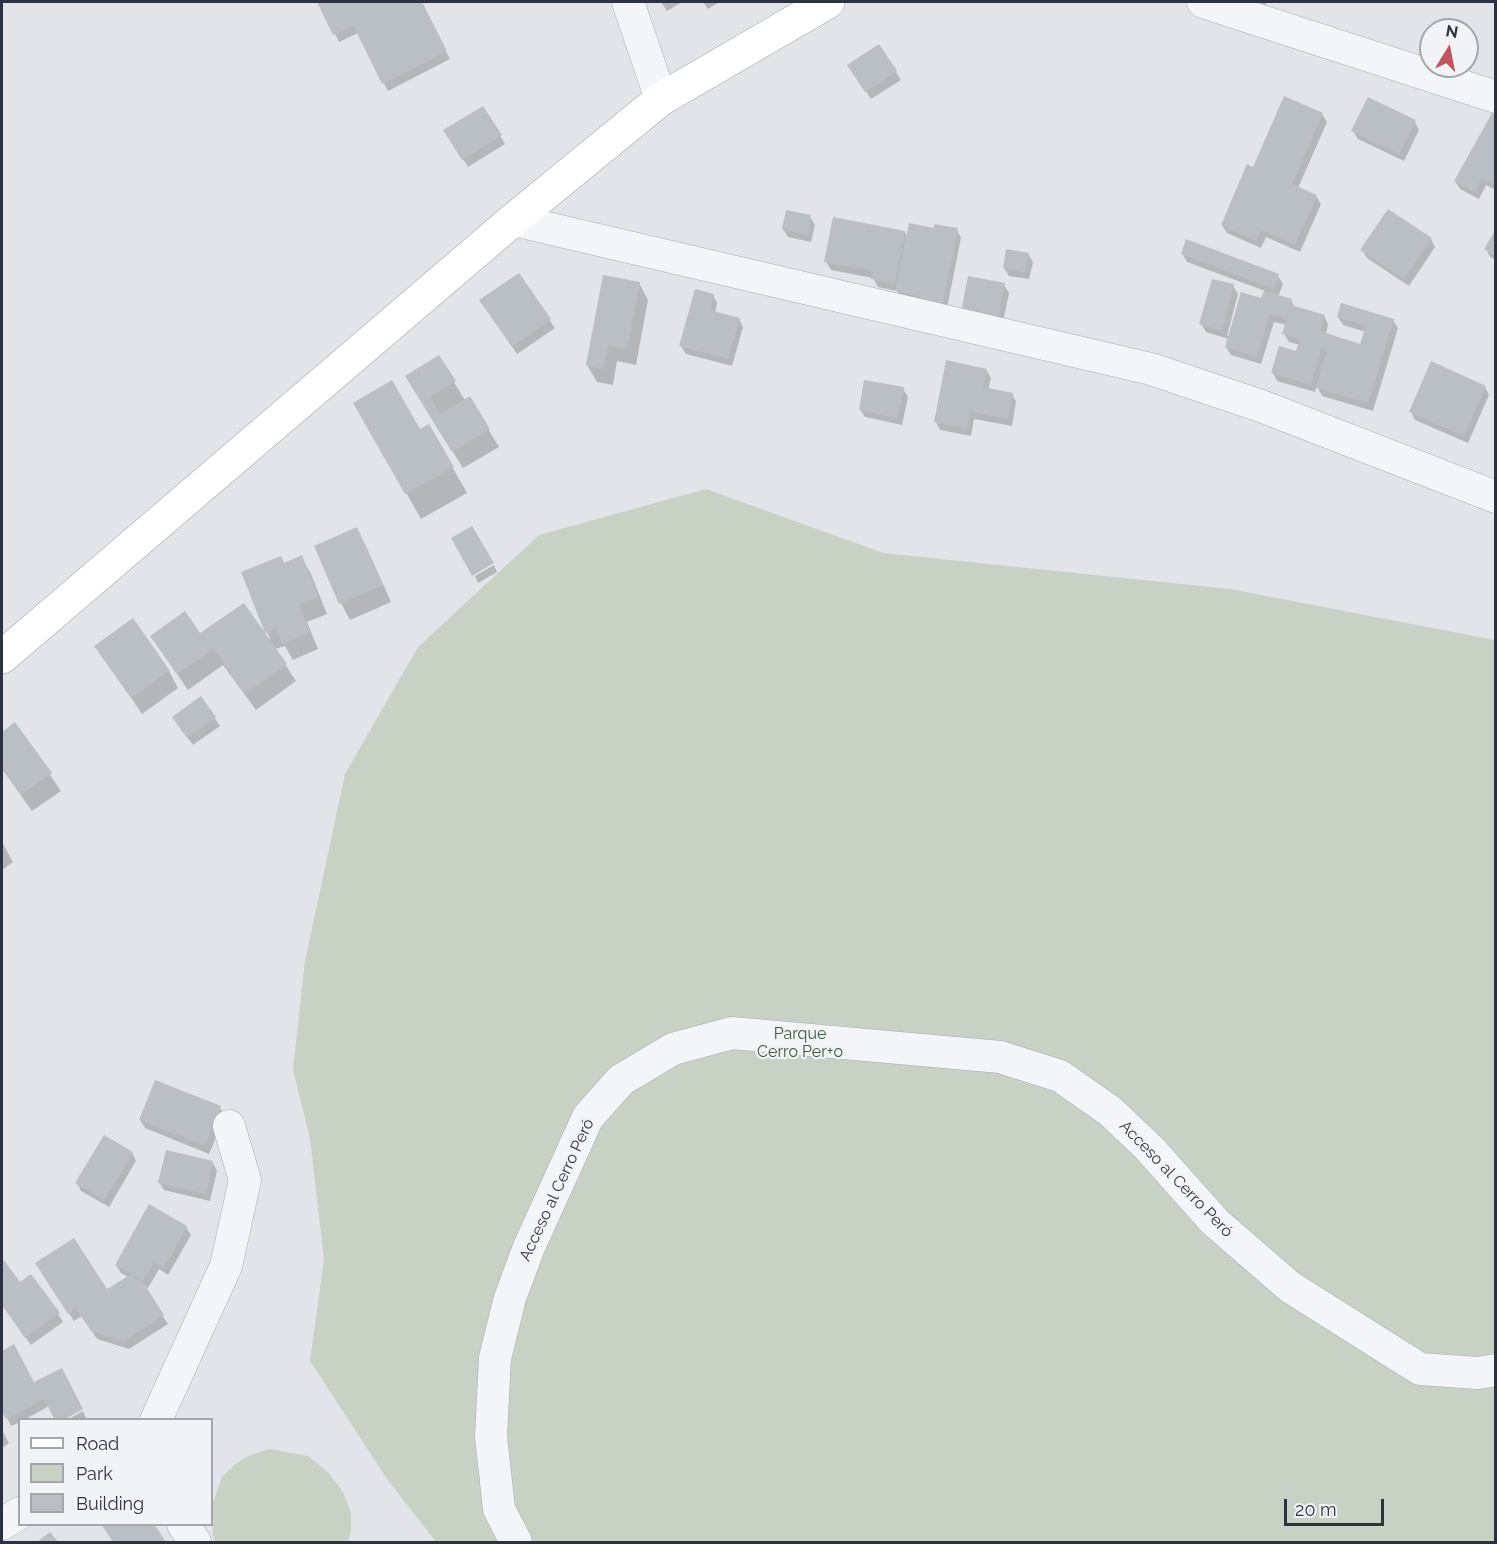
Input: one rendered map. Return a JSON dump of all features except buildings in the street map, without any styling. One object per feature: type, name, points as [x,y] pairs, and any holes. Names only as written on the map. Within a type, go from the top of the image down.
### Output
[{"type":"main road","points":[[2,657],[513,220],[661,99],[828,2]]},
{"type":"street","points":[[628,2],[661,99]]},
{"type":"street","points":[[1203,2],[1496,97]]},
{"type":"street","points":[[513,220],[1151,369],[1261,406],[1496,497]]},
{"type":"street","name":"Acceso al Cerro Peró","points":[[516,1542],[500,1509],[491,1436],[495,1358],[510,1298],[529,1247],[588,1117],[621,1080],[673,1049],[732,1033],[1000,1057],[1060,1076],[1110,1111],[1149,1148],[1215,1222],[1290,1287],[1420,1369],[1478,1373],[1496,1370]]},
{"type":"street","points":[[156,1418],[226,1266],[245,1180],[229,1126]]},
{"type":"street","points":[[2,1524],[18,1514]]},
{"type":"street","points":[[184,1526],[195,1542]]},
{"type":"green space","name":"Parque Cerro Per+o","points":[[706,489],[883,553],[1230,589],[1495,640],[1495,1542],[436,1542],[387,1479],[310,1361],[324,1259],[310,1138],[293,1070],[305,961],[345,774],[418,647],[539,535]]},
{"type":"green space","points":[[269,1449],[308,1456],[328,1472],[343,1492],[351,1513],[351,1532],[348,1542],[216,1542],[213,1536],[213,1503],[222,1477],[248,1456]]}]
